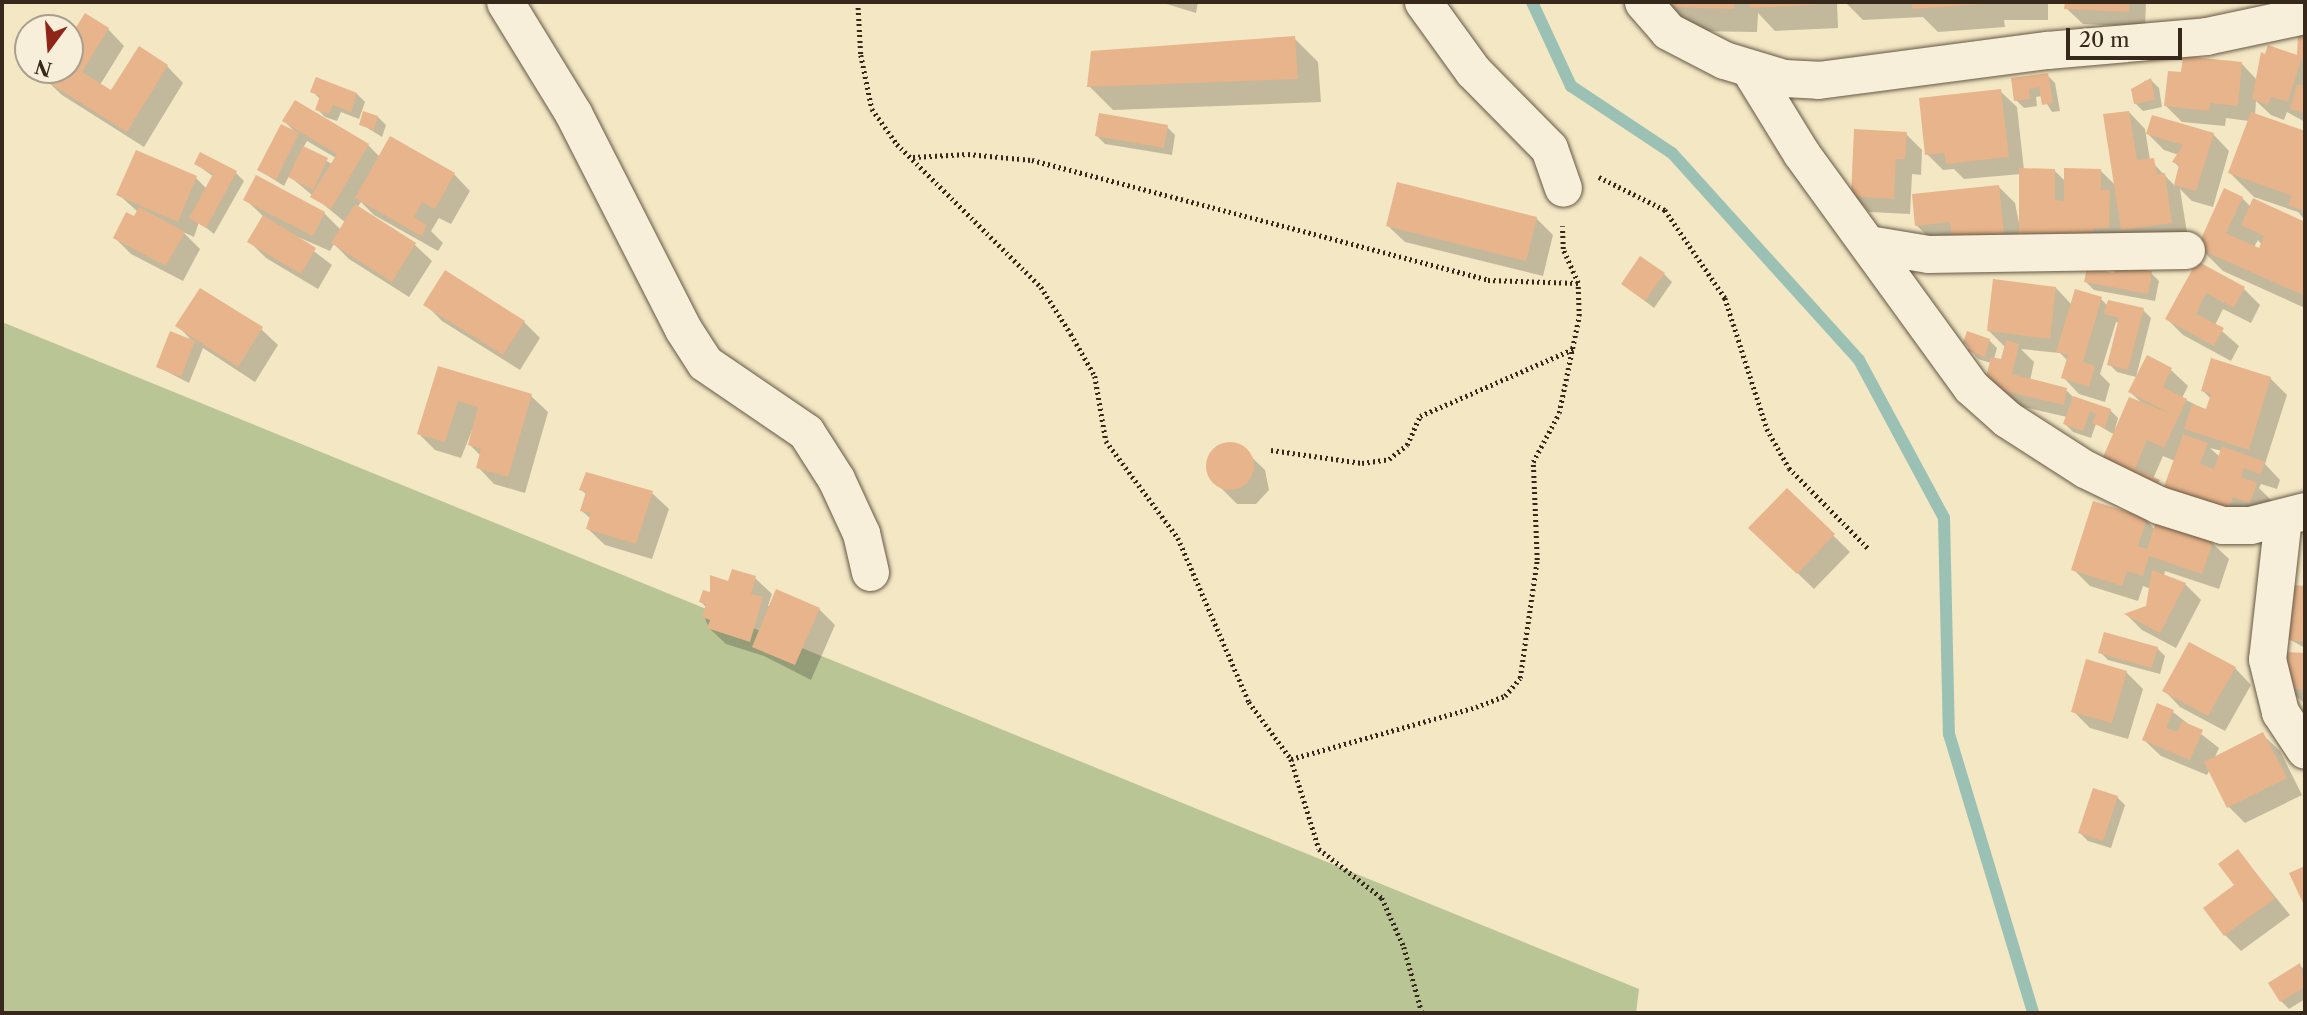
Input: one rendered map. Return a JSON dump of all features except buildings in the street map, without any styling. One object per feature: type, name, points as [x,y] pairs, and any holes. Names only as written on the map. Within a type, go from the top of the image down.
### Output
[{"type":"street","points":[[505,2],[573,113],[682,329],[705,363],[806,432],[856,522],[870,572]]},
{"type":"street","points":[[1423,2],[1473,71],[1557,171]]},
{"type":"street","points":[[1643,2],[1668,31],[1749,70],[1784,78],[1831,79],[2047,50],[2206,36],[2305,15]]},
{"type":"street","points":[[1749,70],[1801,153],[1970,387],[2007,419],[2085,469],[2159,505],[2222,526],[2294,514],[2267,659],[2280,712],[2305,750]]},
{"type":"street","points":[[1868,244],[1928,254],[2186,250]]},
{"type":"path","points":[[858,2],[861,55],[872,109],[911,157],[1041,287],[1064,323],[1095,376],[1106,441],[1178,538],[1249,702],[1291,759],[1307,823],[1320,849],[1382,898],[1404,947],[1422,1013]]},
{"type":"path","points":[[911,157],[968,154],[1032,160],[1100,175],[1307,235],[1488,280],[1578,283]]},
{"type":"path","points":[[1291,759],[1505,696],[1521,678],[1537,560],[1533,462],[1535,451],[1559,413],[1574,349],[1578,283],[1563,249],[1557,171],[1665,209],[1725,298],[1767,429],[1789,468],[1868,548]]},
{"type":"path","points":[[1271,450],[1362,463],[1389,459],[1407,445],[1420,416],[1574,349]]},
{"type":"green space","points":[[2,322],[1639,989],[1636,1013],[2,1013]]},
{"type":"waterway","points":[[1532,2],[1571,86],[1672,153],[1859,360],[1944,518],[1949,734],[2033,1013]]}]
